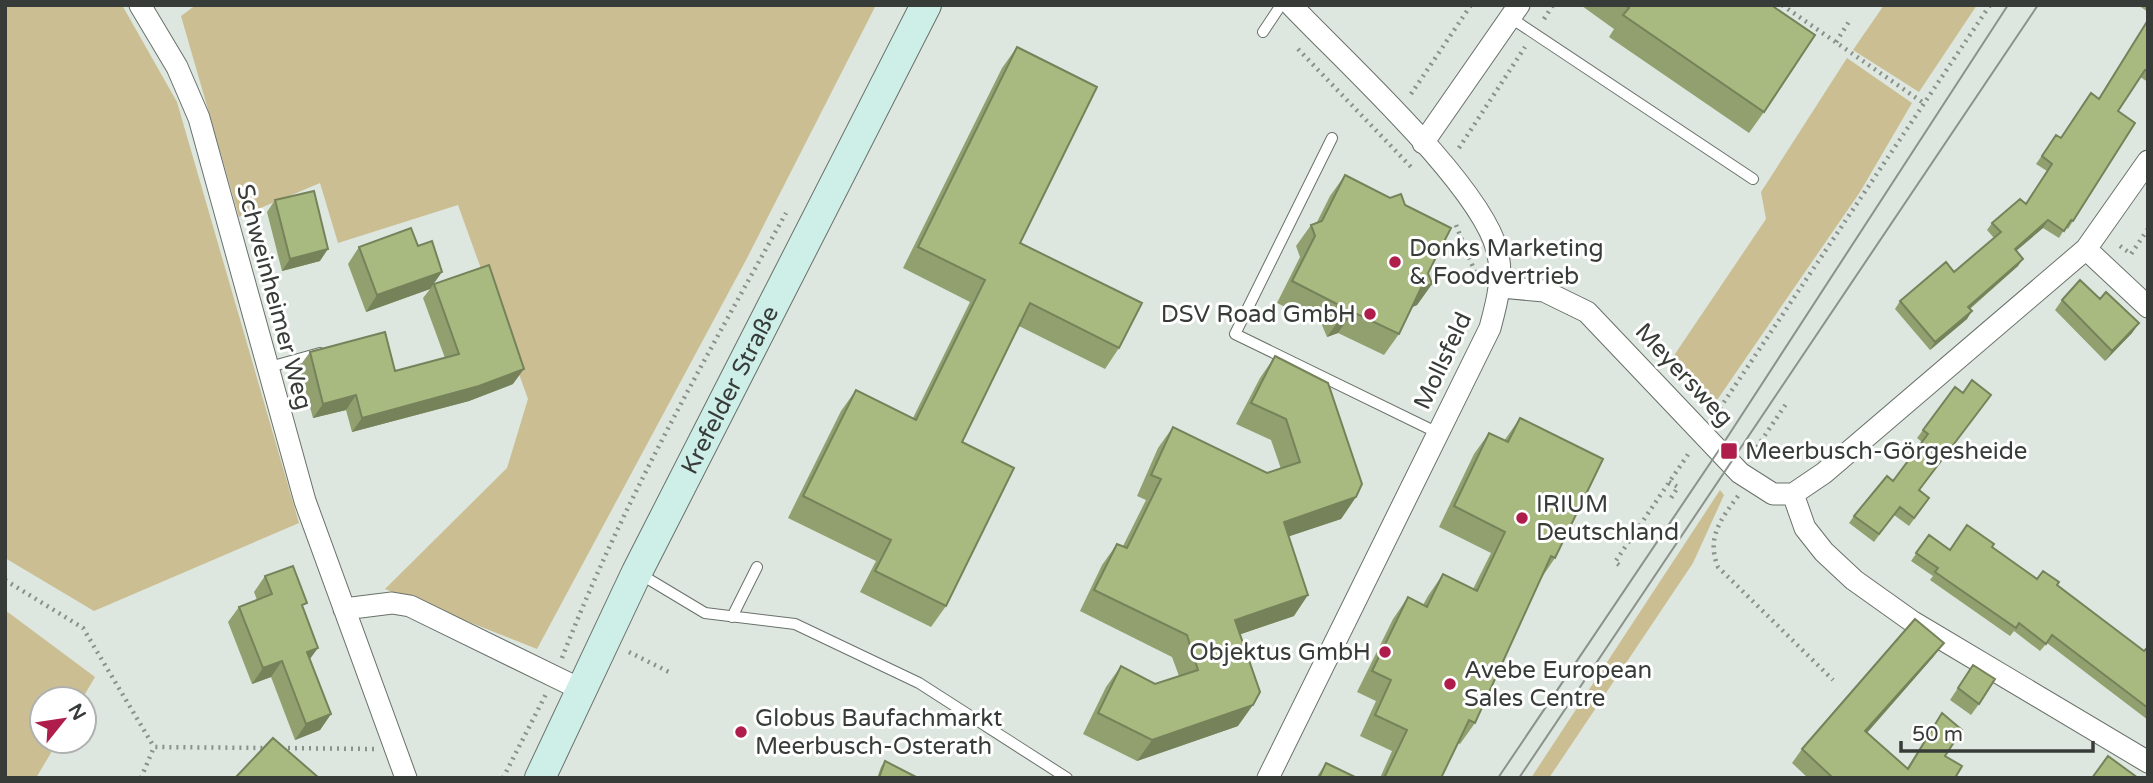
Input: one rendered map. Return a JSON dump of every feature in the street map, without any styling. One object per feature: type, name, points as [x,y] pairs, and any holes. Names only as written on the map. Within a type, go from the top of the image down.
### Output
[{"type":"main road","name":"Krefelder Straße","points":[[540,778],[637,572],[926,5]]},
{"type":"street","name":"Schweinheimer Weg","points":[[140,5],[177,67],[198,118],[305,501],[406,778]]},
{"type":"street","name":"Mollsfeld","points":[[1268,778],[1490,328],[1500,290],[1497,249],[1480,212],[1423,143],[1291,5]]},
{"type":"street","points":[[1423,143],[1515,11]]},
{"type":"street","points":[[2148,161],[2086,249],[1824,473],[1793,494],[1805,528],[1824,552],[1854,580],[1913,622],[2148,762]]},
{"type":"street","points":[[2086,249],[2148,307]]},
{"type":"street","name":"Meyersweg","points":[[1500,290],[1544,291],[1568,310],[1587,312],[1617,352],[1703,433],[1745,477],[1773,494],[1793,494]]},
{"type":"street","points":[[344,609],[392,603],[410,606],[582,690]]},
{"type":"lane","points":[[1263,32],[1281,5]]},
{"type":"lane","points":[[1515,11],[1534,33],[1753,179]]},
{"type":"lane","points":[[1332,138],[1235,334],[1438,433]]},
{"type":"lane","points":[[266,368],[336,348]]},
{"type":"lane","points":[[732,617],[757,567]]},
{"type":"lane","points":[[637,572],[705,613],[795,624],[908,677],[1067,778]]},
{"type":"path","points":[[1397,116],[1471,5]]},
{"type":"path","points":[[1445,169],[1553,5]]},
{"type":"path","points":[[1782,5],[1925,104]]},
{"type":"path","points":[[1619,565],[1615,562],[1990,5]]},
{"type":"path","points":[[1836,42],[1850,20]]},
{"type":"path","points":[[1271,21],[1420,176]]},
{"type":"path","points":[[503,778],[555,677],[575,626],[631,505],[705,359],[787,211]]},
{"type":"path","points":[[1454,220],[1480,280],[1500,290]]},
{"type":"path","points":[[2099,230],[2131,254],[2148,229]]},
{"type":"path","points":[[1786,404],[1717,526],[1713,555],[1718,567],[1833,680]]},
{"type":"path","points":[[1669,482],[1678,488],[1671,498]]},
{"type":"path","points":[[5,579],[83,628],[154,747]]},
{"type":"path","points":[[154,747],[396,749]]},
{"type":"path","points":[[141,778],[154,747]]},
{"type":"shaded area","points":[[5,5],[122,5],[177,102],[299,523],[94,611],[5,558]]},
{"type":"shaded area","points":[[196,5],[876,5],[746,260],[537,649],[385,589],[507,468],[528,399],[458,205],[338,243],[320,183],[239,217],[181,16]]},
{"type":"shaded area","points":[[1884,5],[1977,5],[1919,92],[1853,50]]},
{"type":"shaded area","points":[[1847,58],[1912,103],[1860,192],[1715,403],[1673,357],[1766,219],[1761,192]]},
{"type":"shaded area","points":[[1720,490],[1724,495],[1693,563],[1549,778],[1531,778]]},
{"type":"shaded area","points":[[5,610],[95,677],[90,685],[28,685],[28,755],[50,755],[36,778],[5,778]]},
{"type":"building","points":[[1625,5],[1771,5],[1815,35],[1764,112],[1623,15],[1629,8]]},
{"type":"building","points":[[2148,20],[2148,71],[2145,70],[2118,111],[2135,123],[2073,221],[2071,220],[2064,231],[2048,220],[2015,249],[2023,259],[1968,307],[1972,311],[1935,342],[1900,301],[1946,262],[1954,272],[2001,232],[1992,223],[2020,199],[2026,204],[2052,164],[2042,156],[2056,135],[2061,138],[2091,93],[2099,99]]},
{"type":"building","points":[[1017,47],[1097,87],[1020,243],[1142,303],[1119,348],[1030,303],[962,442],[1014,468],[946,606],[875,571],[891,540],[803,496],[856,390],[916,420],[985,280],[918,247]]},
{"type":"building","points":[[1345,175],[1390,198],[1401,194],[1405,205],[1451,228],[1428,273],[1432,284],[1421,288],[1399,334],[1353,312],[1342,316],[1337,304],[1292,281],[1315,236],[1311,225],[1322,221]]},
{"type":"building","points":[[314,191],[328,249],[290,259],[275,200]]},
{"type":"building","points":[[411,228],[418,246],[432,241],[442,272],[377,295],[359,247]]},
{"type":"building","points":[[489,265],[524,369],[479,386],[362,418],[356,395],[323,404],[310,352],[385,332],[395,371],[459,354],[434,284]]},
{"type":"building","points":[[2080,280],[2100,299],[2106,292],[2139,323],[2112,351],[2062,300]]},
{"type":"building","points":[[1275,356],[1328,383],[1362,484],[1356,497],[1284,522],[1308,595],[1235,620],[1260,692],[1253,705],[1152,740],[1098,713],[1121,666],[1155,684],[1198,670],[1187,635],[1094,590],[1117,544],[1127,548],[1161,479],[1151,475],[1173,427],[1267,473],[1300,462],[1286,419],[1251,403]]},
{"type":"building","points":[[1972,380],[1991,395],[1919,490],[1929,498],[1914,518],[1900,507],[1879,534],[1854,516],[1887,476],[1893,481],[1928,434],[1923,430],[1955,387],[1963,393]]},
{"type":"building","points":[[1520,418],[1603,459],[1555,558],[1551,556],[1475,723],[1469,720],[1441,778],[1384,778],[1407,730],[1375,715],[1391,680],[1372,671],[1408,597],[1427,607],[1443,574],[1477,591],[1505,532],[1454,506],[1489,433],[1508,442]]},
{"type":"building","points":[[1967,525],[1994,544],[1992,547],[2037,579],[2043,571],[2059,582],[2057,585],[2144,651],[2148,651],[2148,708],[2052,635],[2046,644],[2019,623],[2016,628],[1935,572],[1938,568],[1916,553],[1929,535],[1950,550]]},
{"type":"building","points":[[293,566],[307,603],[302,605],[318,648],[307,652],[331,714],[306,724],[282,661],[263,668],[239,607],[272,594],[265,576]]},
{"type":"building","points":[[1915,619],[1944,643],[1865,731],[1908,769],[1942,713],[1962,730],[1945,756],[1962,766],[1955,778],[1833,778],[1802,749]]},
{"type":"building","points":[[1973,665],[1995,679],[1979,704],[1958,688]]},
{"type":"building","points":[[273,738],[319,778],[235,778]]},
{"type":"building","points":[[2108,756],[2138,778],[2092,778]]},
{"type":"building","points":[[885,761],[918,778],[879,778]]},
{"type":"building","points":[[1326,763],[1357,778],[1319,778]]},
{"type":"tram line","points":[[1498,778],[1719,450],[2008,5]]},
{"type":"tram line","points":[[1519,778],[2038,5]]},
{"type":"place","name":"Donks Marketing & Foodvertrieb","points":[[1395,262]]},
{"type":"place","name":"DSV Road GmbH","points":[[1370,314]]},
{"type":"place","name":"Meerbusch-Görgesheide","points":[[1729,451]]},
{"type":"place","name":"IRIUM Deutschland","points":[[1522,518]]},
{"type":"place","name":"Objektus GmbH","points":[[1385,652]]},
{"type":"place","name":"Avebe European Sales Centre","points":[[1450,684]]},
{"type":"place","name":"Globus Baufachmarkt Meerbusch-Osterath","points":[[741,732]]}]
